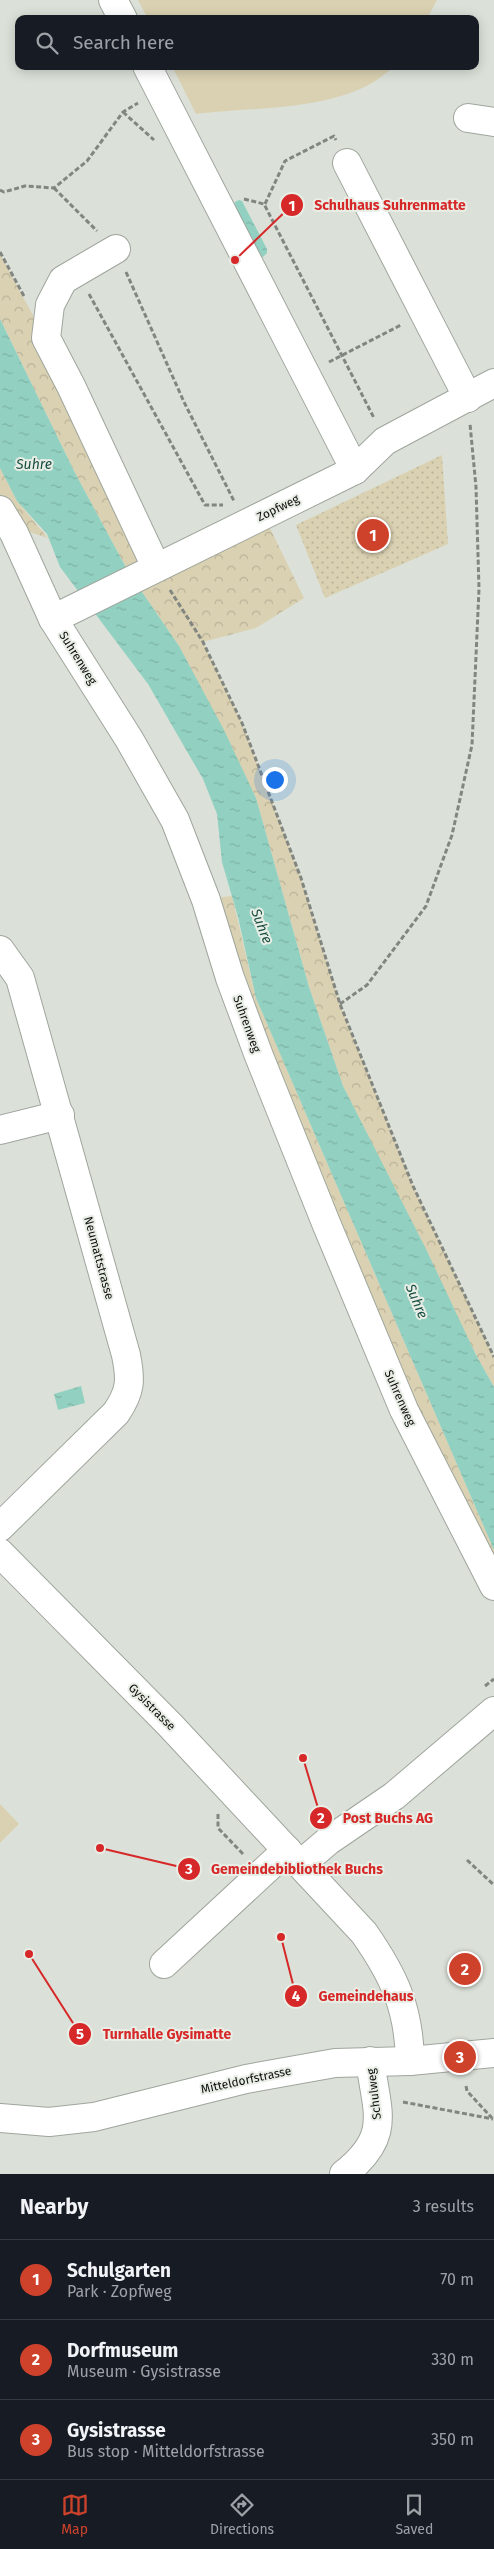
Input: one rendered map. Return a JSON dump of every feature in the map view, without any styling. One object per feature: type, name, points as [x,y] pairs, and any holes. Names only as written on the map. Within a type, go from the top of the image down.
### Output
[{"type":"street","points":[[113,0],[121,15]]},
{"type":"street","points":[[149,70],[355,470]]},
{"type":"street","points":[[347,163],[468,398]]},
{"type":"street","points":[[116,249],[63,280],[50,306],[46,338],[71,386],[156,567]]},
{"type":"street","name":"Zopfweg","points":[[63,615],[156,567],[355,470],[386,441],[494,384]]},
{"type":"street","name":"Suhrenweg","points":[[0,510],[63,615],[129,739],[175,820],[206,900],[230,978],[252,1038],[326,1224],[404,1410],[494,1586]]},
{"type":"street","name":"Neumattstrasse","points":[[0,950],[20,978],[126,1355],[130,1379],[126,1398],[116,1413],[0,1527]]},
{"type":"street","points":[[0,1130],[60,1115]]},
{"type":"street","name":"Gysistrasse","points":[[0,1553],[164,1718],[364,1932],[387,1966],[399,1992],[406,2018],[410,2061]]},
{"type":"street","points":[[164,1964],[294,1857],[328,1841],[394,1796],[494,1711]]},
{"type":"street","name":"Mitteldorfstrasse","points":[[0,2118],[49,2122],[94,2117],[270,2074],[335,2063],[410,2061],[494,2053]]},
{"type":"street","name":"Schulweg","points":[[344,2174],[369,2151],[378,2130],[377,2100],[370,2061]]},
{"type":"path","points":[[54,188],[87,161],[122,112],[144,100]]},
{"type":"path","points":[[264,204],[285,161],[334,136],[347,163]]},
{"type":"path","points":[[0,190],[4,192],[25,186],[54,188],[116,249],[184,402],[237,506],[205,505],[76,272]]},
{"type":"path","points":[[0,252],[28,304]]},
{"type":"path","points":[[306,374],[424,313]]},
{"type":"path","points":[[340,1004],[367,985],[426,906],[452,835],[472,744],[479,589],[476,487],[468,398]]},
{"type":"path","points":[[156,567],[203,642],[242,723],[301,878],[340,1004],[413,1186],[494,1357]]},
{"type":"path","points":[[218,1813],[218,1828],[245,1856]]},
{"type":"path","points":[[467,1860],[494,1885]]},
{"type":"path","points":[[466,2086],[467,2092],[493,2119]]},
{"type":"path","points":[[377,2100],[399,2101],[493,2119]]},
{"type":"green space","points":[[138,0],[437,0],[429,15],[146,15]]},
{"type":"green space","points":[[174,70],[389,70],[375,81],[352,92],[327,100],[273,108],[196,114]]},
{"type":"green space","points":[[0,254],[71,386],[156,567],[264,516],[304,598],[256,628],[203,642],[242,723],[301,878],[340,1004],[413,1186],[494,1357],[494,1387],[476,1355],[343,1086],[309,987],[256,798],[179,646],[129,573],[75,473],[0,319]]},
{"type":"green space","points":[[442,455],[448,544],[325,598],[296,525]]},
{"type":"green space","points":[[0,468],[17,501],[48,538],[17,528],[0,496]]},
{"type":"green space","points":[[232,896],[256,998],[494,1550],[494,1564],[435,1450],[318,1178],[214,898]]},
{"type":"green space","points":[[0,1804],[19,1824],[0,1843]]},
{"type":"water","points":[[242,201],[267,249],[267,253],[263,257],[260,256],[234,206],[235,202]]},
{"type":"water","name":"Suhre","points":[[0,319],[75,473],[129,573],[179,646],[224,730],[256,798],[309,987],[343,1086],[426,1249],[476,1355],[494,1387],[494,1550],[256,998],[238,917],[222,862],[217,814],[203,779],[148,684],[60,567],[47,534],[17,501],[0,468]]},
{"type":"water","points":[[81,1386],[85,1403],[58,1410],[54,1394]]},
{"type":"place","name":"Schulhaus Suhrenmatte","points":[[235,260]]},
{"type":"place","name":"Schulgarten","points":[[373,535]]},
{"type":"place","name":"Post Buchs AG","points":[[303,1758]]},
{"type":"place","name":"Gemeindebibliothek Buchs","points":[[100,1848]]},
{"type":"place","name":"Gemeindehaus","points":[[281,1937]]},
{"type":"place","name":"Turnhalle Gysimatte","points":[[29,1954]]},
{"type":"place","name":"Dorfmuseum","points":[[465,1969]]},
{"type":"place","name":"Gysistrasse","points":[[460,2057]]}]
